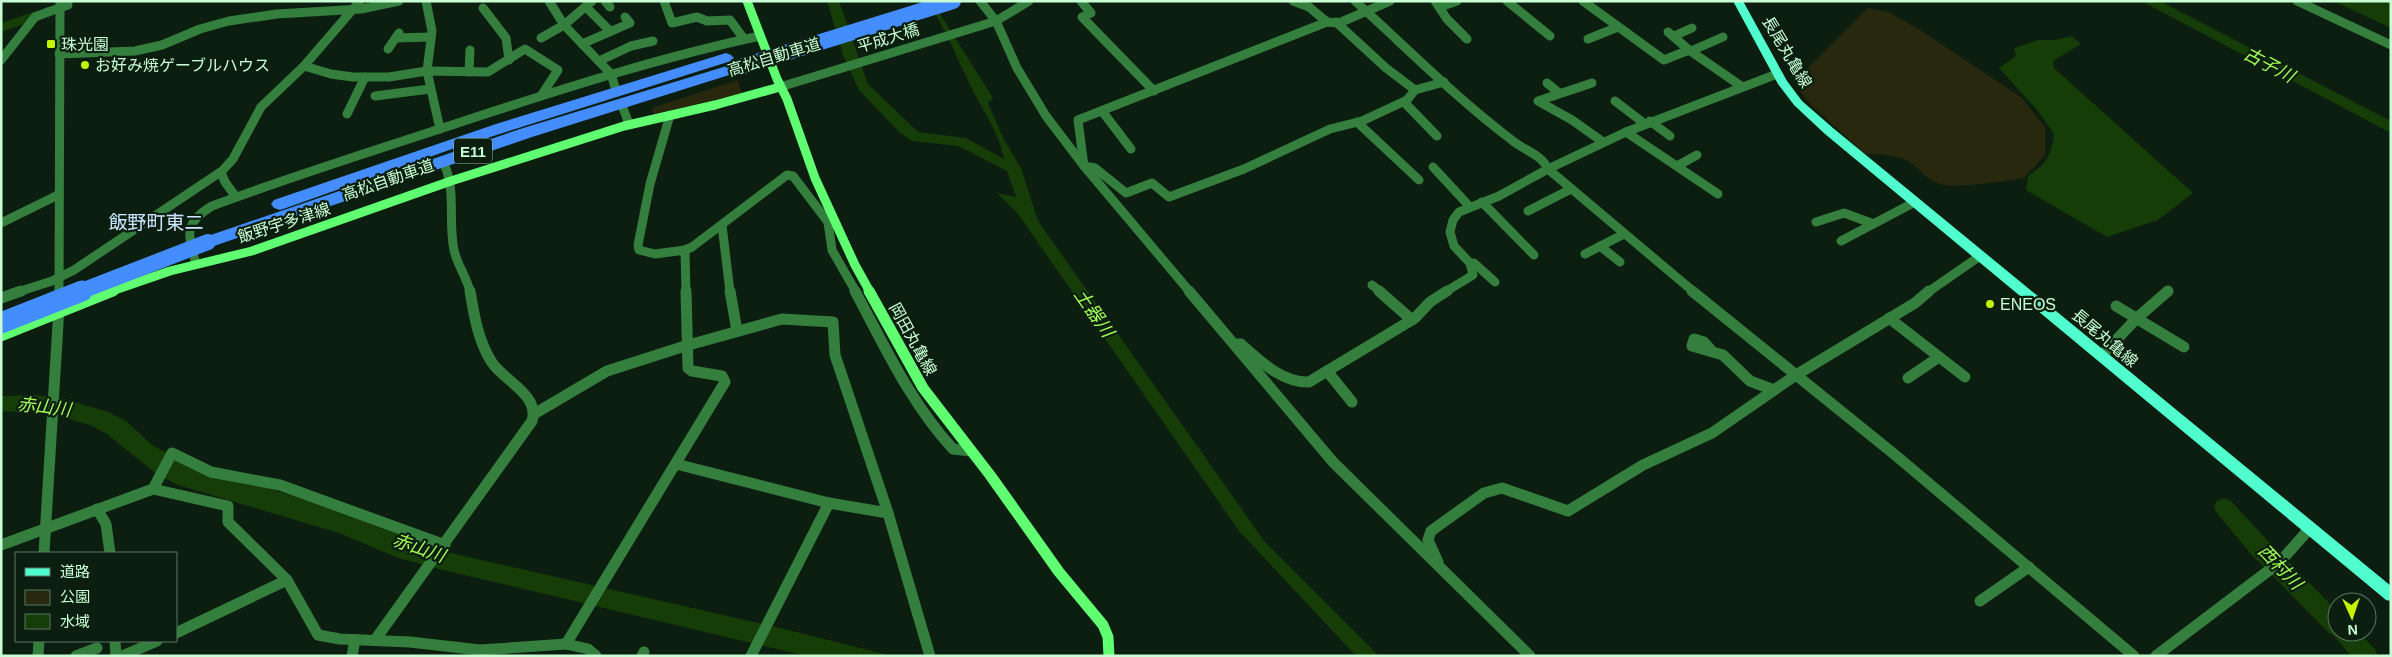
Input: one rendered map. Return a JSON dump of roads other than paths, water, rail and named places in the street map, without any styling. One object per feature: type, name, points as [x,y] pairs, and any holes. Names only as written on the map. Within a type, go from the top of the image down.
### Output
[{"type":"highway","name":"高松自動車道","points":[[1,311],[207,237],[526,133],[912,1]]},
{"type":"highway","name":"高松自動車道","points":[[738,61],[953,1]]},
{"type":"highway","name":"高松自動車道","points":[[1,323],[207,237]]},
{"type":"main road","name":"長尾丸亀線","points":[[1738,1],[1777,74],[1798,103],[1980,256],[2391,595]]},
{"type":"main road","name":"岡田丸亀線","points":[[746,2],[780,88],[787,99],[831,221],[922,388],[972,451],[1058,572],[1103,625],[1108,637],[1109,656]]},
{"type":"main road","name":"飯野宇多津線","points":[[1,336],[128,285],[196,264],[252,251],[451,181],[629,124],[715,106],[780,88]]},
{"type":"street","points":[[1,298],[61,277],[93,258],[221,172],[233,159],[261,107],[304,66],[360,1]]},
{"type":"street","points":[[59,54],[136,51],[162,45],[200,29],[229,21],[277,14],[354,9],[399,1]]},
{"type":"street","points":[[426,1],[430,16],[431,37],[427,71],[437,130],[437,144]]},
{"type":"street","points":[[664,1],[672,23],[697,17],[707,20],[730,20],[744,39]]},
{"type":"street","points":[[980,1],[1046,116],[1084,166],[1234,345],[1333,462],[1530,656]]},
{"type":"street","name":"平成大橋","points":[[780,88],[992,22],[1005,17],[1029,1]]},
{"type":"street","points":[[1081,1],[1091,13],[1082,17],[1154,91]]},
{"type":"street","points":[[1293,1],[1309,7],[1326,22]]},
{"type":"street","points":[[1356,1],[1444,82],[1513,140],[1544,162],[1548,169],[1624,234],[2134,656]]},
{"type":"street","points":[[1084,166],[1078,120],[1326,22],[1336,22],[1359,16],[1366,10],[1390,1]]},
{"type":"street","points":[[1457,1],[1438,4],[1447,19],[1467,39]]},
{"type":"street","points":[[1507,1],[1550,36]]},
{"type":"street","points":[[1583,1],[1664,60],[1722,37]]},
{"type":"street","points":[[2297,1],[2391,45]]},
{"type":"street","points":[[550,2],[564,25],[611,74],[615,87]]},
{"type":"street","points":[[1,60],[35,17],[65,4]]},
{"type":"street","points":[[44,552],[52,390],[61,277],[58,195],[59,54],[65,4]]},
{"type":"street","points":[[541,38],[564,25],[589,4],[610,32]]},
{"type":"street","points":[[483,8],[506,38],[509,60]]},
{"type":"street","points":[[582,44],[630,23],[625,17]]},
{"type":"street","points":[[1336,22],[1386,68],[1415,90]]},
{"type":"street","points":[[1588,39],[1618,27]]},
{"type":"street","points":[[1692,28],[1671,34],[1690,50],[1741,86]]},
{"type":"street","points":[[388,49],[398,35],[431,37]]},
{"type":"street","points":[[196,264],[188,233],[190,226],[201,212],[236,198],[437,130],[611,74],[760,36]]},
{"type":"street","points":[[599,61],[631,46],[653,41]]},
{"type":"street","points":[[1,51],[11,49]]},
{"type":"street","points":[[304,66],[331,74],[365,77],[397,77],[427,71],[488,72],[525,49],[558,70],[542,96]]},
{"type":"street","points":[[469,72],[470,50]]},
{"type":"street","points":[[1495,282],[1474,263],[1470,263],[1454,246],[1450,232],[1453,220],[1459,212],[1499,196],[1548,169],[1648,122],[1777,74]]},
{"type":"street","points":[[347,114],[365,77]]},
{"type":"street","points":[[1084,166],[1095,168],[1126,193],[1152,183],[1169,197],[1244,169],[1330,129],[1357,122],[1404,102],[1415,90],[1444,82]]},
{"type":"street","points":[[1546,82],[1559,93]]},
{"type":"street","points":[[1592,83],[1538,101],[1572,120],[1603,142]]},
{"type":"street","points":[[375,96],[430,89]]},
{"type":"street","points":[[1615,101],[1670,136]]},
{"type":"street","points":[[1404,102],[1437,136]]},
{"type":"street","points":[[623,108],[629,124]]},
{"type":"street","points":[[1102,110],[1132,149]]},
{"type":"street","points":[[670,114],[650,184],[638,246],[639,250],[644,254],[684,250],[692,247],[787,175],[793,176],[831,221],[832,250],[909,390],[934,429],[953,449],[972,451]]},
{"type":"street","points":[[1357,122],[1419,180]]},
{"type":"street","points":[[1626,132],[1718,194]]},
{"type":"street","points":[[1677,166],[1697,155]]},
{"type":"street","points":[[375,640],[445,545],[532,421],[534,414],[530,401],[491,362],[477,329],[468,280],[458,263],[454,249],[450,211],[451,181],[445,166]]},
{"type":"street","points":[[1432,167],[1470,207]]},
{"type":"street","points":[[221,172],[224,182],[236,198]]},
{"type":"street","points":[[1528,211],[1571,189]]},
{"type":"street","points":[[1,223],[58,195]]},
{"type":"street","points":[[1482,202],[1534,256]]},
{"type":"street","points":[[1842,240],[1915,202]]},
{"type":"street","points":[[1816,222],[1846,211],[1872,223]]},
{"type":"street","points":[[722,225],[731,302],[737,331]]},
{"type":"street","points":[[1585,254],[1624,234]]},
{"type":"street","points":[[1600,246],[1620,262]]},
{"type":"street","points":[[566,644],[725,382],[722,376],[692,371],[688,368],[684,250]]},
{"type":"street","points":[[1441,568],[1428,540],[1431,531],[1484,493],[1502,488],[1568,511],[1643,465],[1712,433],[1796,375],[1889,318],[1980,256]]},
{"type":"street","points":[[1234,345],[1241,344],[1292,382],[1301,384],[1309,382],[1412,320],[1430,302],[1472,275],[1470,263]]},
{"type":"street","points":[[1372,285],[1412,320]]},
{"type":"street","points":[[2101,356],[2136,318],[2168,291]]},
{"type":"street","points":[[2116,306],[2184,347]]},
{"type":"street","points":[[1889,318],[1965,377]]},
{"type":"street","points":[[534,414],[575,388],[607,371],[686,346],[782,319],[833,322],[835,355],[888,513],[930,656]]},
{"type":"street","points":[[1711,350],[1723,355],[1750,381],[1774,390]]},
{"type":"street","points":[[1908,378],[1939,357]]},
{"type":"street","points":[[1327,371],[1352,402]]},
{"type":"street","points":[[1,545],[97,510],[154,485],[172,453],[211,472],[280,485],[445,545]]},
{"type":"street","points":[[676,464],[829,503],[888,513]]},
{"type":"street","points":[[154,485],[228,506],[228,522],[288,580],[318,635],[355,640],[410,642],[480,650],[503,650],[566,644],[588,649],[596,656]]},
{"type":"street","points":[[752,653],[829,503]]},
{"type":"street","points":[[97,510],[106,524],[110,552]]},
{"type":"street","points":[[2156,656],[2280,562],[2310,528]]},
{"type":"street","points":[[1980,601],[2028,567]]},
{"type":"street","points":[[178,631],[288,580]]},
{"type":"street","points":[[352,656],[355,640]]},
{"type":"street","points":[[38,656],[39,642]]},
{"type":"street","points":[[115,642],[116,656]]},
{"type":"street","points":[[122,656],[155,642]]},
{"type":"street","points":[[76,656],[97,648]]},
{"type":"water","name":"土器川","points":[[827,1],[839,1],[868,84],[918,132],[966,138],[1004,159],[992,126],[975,95],[953,47],[927,1],[932,1],[993,98],[988,103],[1003,138],[1021,168],[1038,221],[1265,542],[1379,656],[1356,656],[1239,531],[1018,214],[997,193],[1016,197],[1007,171],[958,146],[912,141],[900,133],[859,90],[843,55]]},
{"type":"water","points":[[2333,1],[2391,1],[2391,28]]},
{"type":"water","points":[[2072,36],[2081,44],[2053,61],[2054,68],[2193,193],[2158,220],[2107,237],[2026,190],[2028,176],[2047,159],[2054,134],[2038,111],[1999,68],[2016,56],[2014,48],[2038,40],[2055,40]]},
{"type":"water","points":[[34,395],[61,398],[108,412],[126,421],[152,445],[197,469],[261,486],[356,516],[451,553],[776,627],[892,656],[806,656],[398,558],[339,533],[178,485],[158,475],[107,434],[90,425],[47,413],[1,411],[1,396]]},
{"type":"waterway","name":"古子川","points":[[2148,1],[2391,128]]},
{"type":"waterway","name":"赤山川","points":[[1,28],[36,15]]},
{"type":"waterway","name":"西村川","points":[[2224,507],[2258,546],[2327,616]]},
{"type":"waterway","name":"西村川","points":[[2353,642],[2367,656]]},
{"type":"place","name":"珠光園","points":[[51,44]]},
{"type":"place","name":"お好み焼ゲーブルハウス","points":[[85,65]]},
{"type":"place","name":"ENEOS","points":[[1990,304]]},
{"type":"district","name":"飯野町東二","points":[[156,222]]}]
